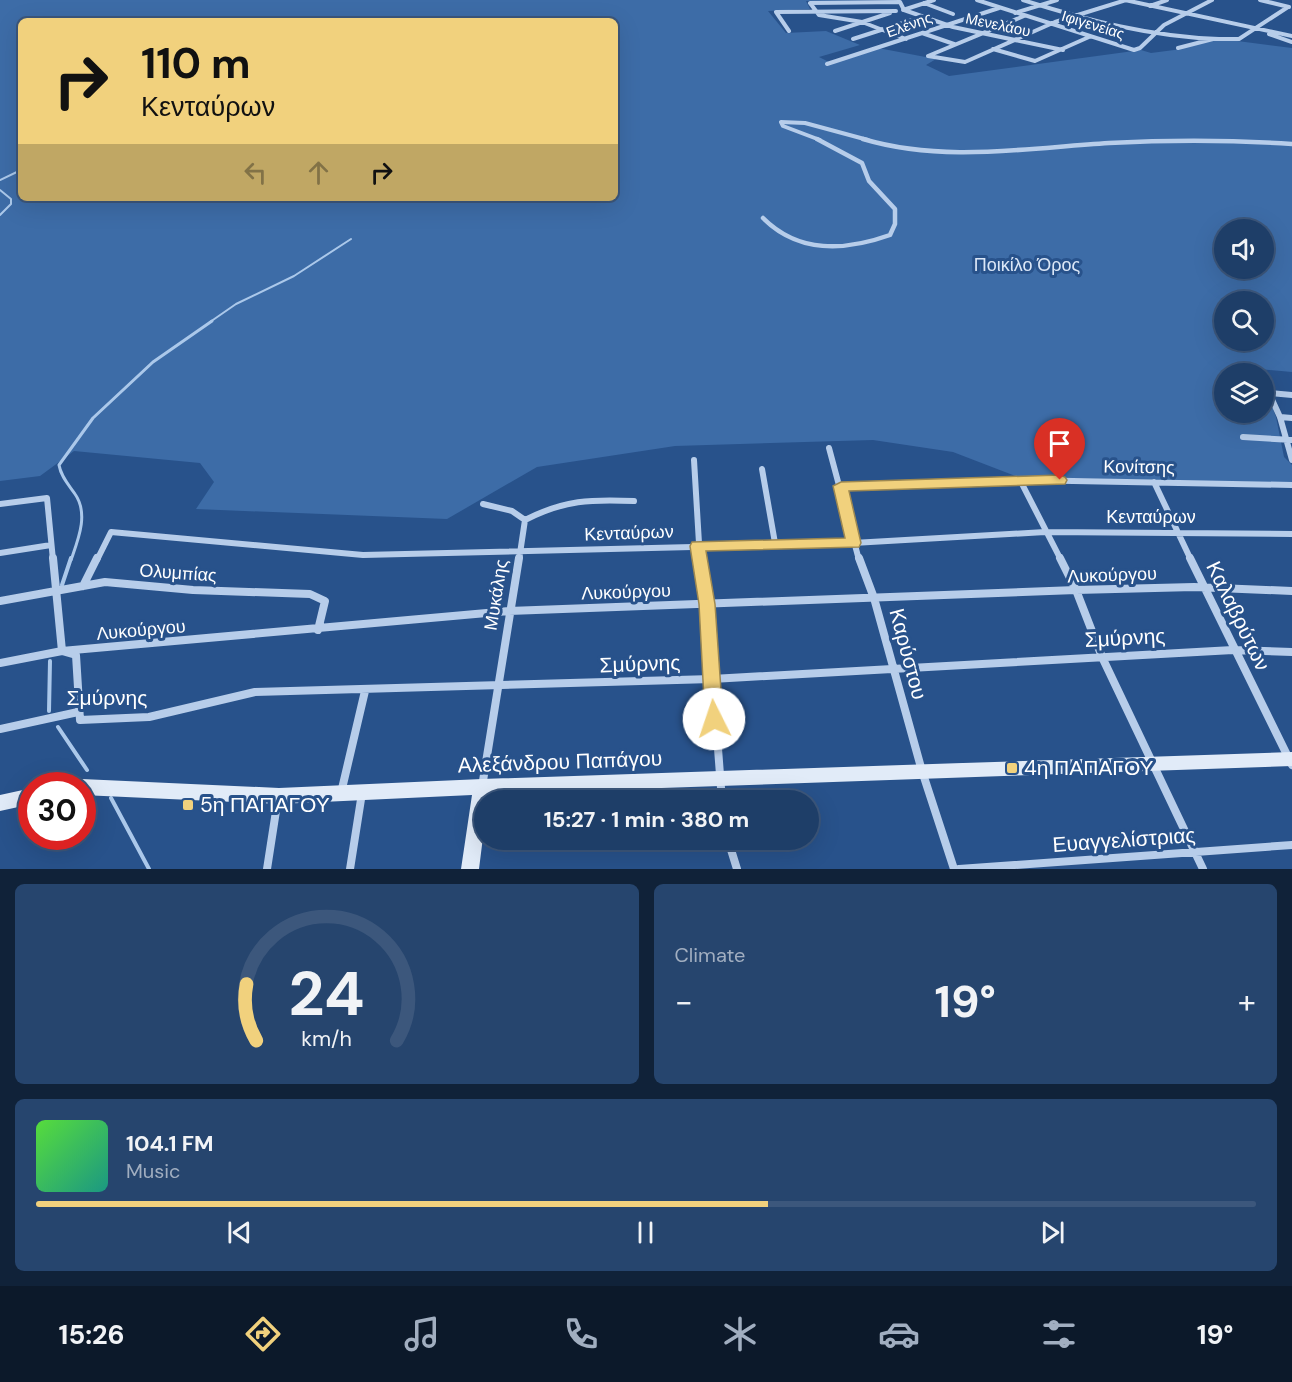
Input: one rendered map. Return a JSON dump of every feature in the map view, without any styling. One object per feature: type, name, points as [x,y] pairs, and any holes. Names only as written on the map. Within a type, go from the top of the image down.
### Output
[{"type":"street","points":[[835,31],[933,0]]},
{"type":"street","name":"Ιφιγενείας","points":[[976,0],[1134,50],[1140,48],[1155,32]]},
{"type":"street","points":[[1023,0],[1073,16],[1181,38],[1239,39],[1290,8]]},
{"type":"street","points":[[1015,13],[1058,0]]},
{"type":"street","points":[[1025,16],[928,56],[964,62],[1073,16],[1126,0],[1292,36]]},
{"type":"street","points":[[1149,6],[1167,0]]},
{"type":"street","points":[[1155,32],[1212,0]]},
{"type":"street","points":[[1260,0],[1290,8]]},
{"type":"street","points":[[904,9],[900,2],[810,3],[819,15],[862,22],[906,39]]},
{"type":"street","points":[[923,3],[953,14]]},
{"type":"street","name":"Ελένης","points":[[827,64],[1000,8]]},
{"type":"street","name":"Μενελάου","points":[[904,9],[944,25],[1063,50]]},
{"type":"street","points":[[789,31],[776,12],[896,11]]},
{"type":"street","points":[[853,39],[912,20]]},
{"type":"street","points":[[1254,28],[1292,42]]},
{"type":"street","points":[[922,33],[954,45]]},
{"type":"street","points":[[993,49],[1035,61],[1089,37]]},
{"type":"street","points":[[1178,48],[1185,44],[1219,39]]},
{"type":"street","points":[[763,218],[783,238],[809,245],[844,247],[872,243],[890,235],[898,220],[896,208],[869,182],[862,163],[810,135],[783,126],[781,122],[785,120],[804,122],[884,146],[930,151],[1045,150],[1112,143],[1172,141],[1292,144]]},
{"type":"street","points":[[1292,395],[1269,393],[1288,440],[1292,460]]},
{"type":"street","points":[[1280,417],[1292,418]]},
{"type":"street","points":[[1243,437],[1288,440]]},
{"type":"street","name":"Καρύστου","points":[[829,448],[841,486],[854,543],[874,598],[922,771],[954,869]]},
{"type":"street","points":[[694,460],[698,546],[707,604],[721,790]]},
{"type":"street","points":[[762,469],[775,543]]},
{"type":"street","points":[[1020,480],[1076,590],[1102,657],[1203,869]]},
{"type":"street","name":"Κονίτσης","points":[[841,486],[1020,480],[1292,485]]},
{"type":"street","name":"Καλαβρύτων","points":[[1154,482],[1176,531],[1206,588],[1233,650],[1291,761]]},
{"type":"street","points":[[0,504],[47,498],[62,651],[76,655],[78,712]]},
{"type":"street","points":[[483,504],[512,511],[525,520],[556,504],[583,498],[634,501]]},
{"type":"street","name":"Μυκάλης","points":[[482,787],[525,520]]},
{"type":"street","name":"Κενταύρων","points":[[83,586],[111,532],[352,554],[854,543],[1045,532],[1176,531],[1292,534]]},
{"type":"street","points":[[0,553],[51,545]]},
{"type":"street","name":"Ολυμπίας","points":[[0,601],[110,582],[193,590],[310,594],[319,596],[325,601],[318,630]]},
{"type":"street","name":"Λυκούργου","points":[[0,663],[62,651],[318,630],[509,611],[1076,590],[1206,588],[1292,591]]},
{"type":"street","name":"Σμύρνης","points":[[0,729],[78,712],[80,720],[149,717],[255,692],[365,691],[712,680],[1233,650],[1292,652]]},
{"type":"street","points":[[341,794],[365,691]]},
{"type":"street","name":"Αλεξάνδρου Παπάγου","points":[[96,788],[279,796],[719,778],[1291,761]]},
{"type":"street","points":[[470,869],[482,787]]},
{"type":"street","points":[[350,869],[362,793]]},
{"type":"street","points":[[267,869],[279,796]]},
{"type":"street","points":[[0,803],[18,799]]},
{"type":"street","name":"Ευαγγελίστριας","points":[[959,869],[1195,854],[1292,845]]},
{"type":"street","points":[[731,850],[737,869]]},
{"type":"green space","name":"Ποικίλο Όρος","points":[[0,0],[892,0],[806,1],[810,9],[768,11],[786,33],[826,31],[860,45],[819,57],[829,62],[878,48],[936,59],[926,65],[949,76],[1141,50],[1151,53],[1182,49],[1186,45],[1222,39],[1292,48],[1292,372],[1274,370],[1274,363],[1214,363],[1214,423],[1274,423],[1274,412],[1284,457],[1292,465],[1292,483],[1018,477],[953,452],[873,440],[675,446],[537,467],[447,519],[196,509],[214,482],[200,463],[74,451],[40,476],[0,481]]},
{"type":"waterway","points":[[0,180],[18,171]]},
{"type":"waterway","points":[[0,190],[11,199],[11,204],[0,215]]},
{"type":"waterway","points":[[210,322],[236,304],[294,276],[351,239]]},
{"type":"waterway","points":[[71,560],[81,527],[81,510],[59,465],[93,418],[153,362],[212,321]]},
{"type":"waterway","points":[[62,585],[71,558]]},
{"type":"waterway","points":[[49,711],[50,661]]},
{"type":"waterway","points":[[58,727],[87,770]]},
{"type":"waterway","points":[[111,798],[149,869]]},
{"type":"place","name":"4η ΠΑΠΑΓΟΥ","points":[[1012,768]]},
{"type":"place","name":"5η ΠΑΠΑΓΟΥ","points":[[188,805]]},
{"type":"route","points":[[714,719],[707,604],[698,546],[854,543],[841,486],[1060,480]]}]
